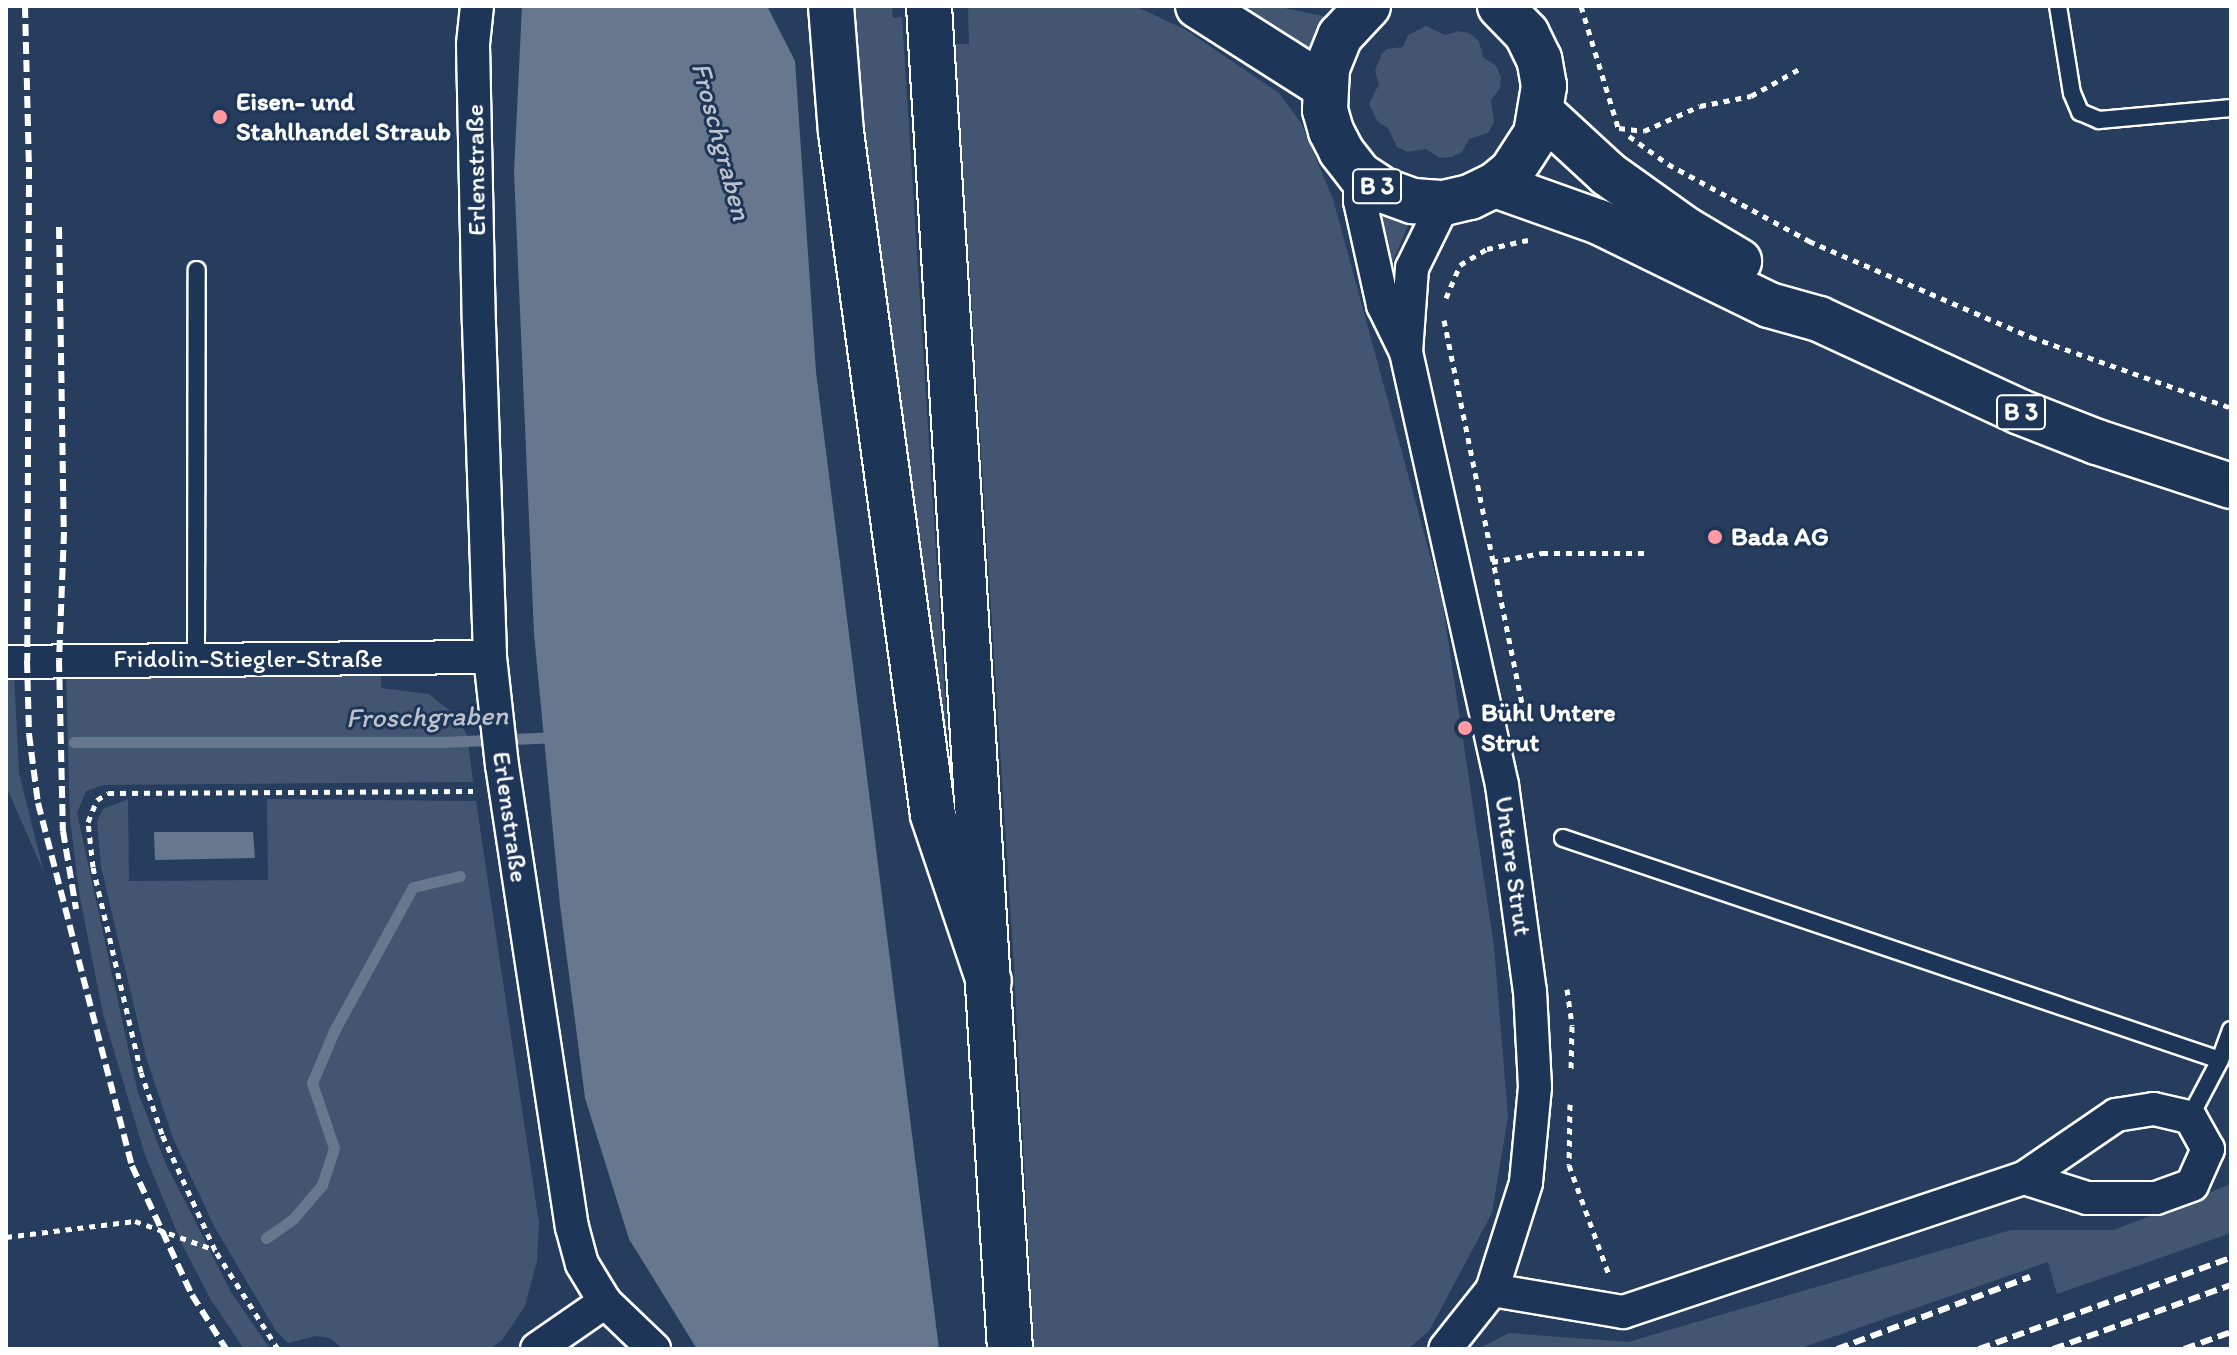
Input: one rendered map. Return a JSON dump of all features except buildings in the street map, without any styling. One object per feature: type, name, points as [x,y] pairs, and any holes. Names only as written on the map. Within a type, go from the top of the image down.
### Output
[{"type":"main road","points":[[831,6],[841,132],[933,815],[989,981]]},
{"type":"main road","points":[[929,6],[1010,1349]]},
{"type":"main road","points":[[1198,6],[1324,86]]},
{"type":"main road","name":"B 3","points":[[1359,7],[1332,51],[1324,86],[1331,131],[1341,151],[1360,175],[1385,191],[1413,201],[1444,203],[1470,197],[1495,185],[1526,154],[1542,113],[1544,86],[1539,59],[1527,34],[1506,8]]},
{"type":"main road","name":"B 3","points":[[1542,113],[1605,145],[1685,229],[1780,286],[1819,319]]},
{"type":"main road","name":"B 3","points":[[1495,185],[1561,206],[1769,305],[1819,319],[2020,412],[2142,458],[2231,486]]},
{"type":"street","name":"Erlenstraße","points":[[464,6],[473,45]]},
{"type":"street","name":"Erlenstraße","points":[[477,6],[473,45],[493,696],[572,1227],[582,1264],[605,1302]]},
{"type":"street","name":"Untere Strut","points":[[1360,175],[1360,201],[1383,305],[1406,352],[1502,785],[1530,991],[1535,1087],[1526,1183],[1492,1290],[1445,1349]]},
{"type":"street","name":"Untere Strut","points":[[1406,352],[1412,268],[1444,203]]},
{"type":"street","name":"Fridolin-Stiegler-Straße","points":[[6,662],[490,657]]},
{"type":"street","points":[[1492,1290],[1623,1312],[2024,1178],[2116,1115],[2154,1109],[2190,1117],[2208,1149],[2192,1185],[2156,1198],[2087,1198],[2024,1178]]},
{"type":"street","points":[[537,1349],[605,1302],[654,1349]]},
{"type":"lane","points":[[2058,6],[2072,93],[2080,112],[2099,120],[2231,108]]},
{"type":"lane","points":[[196,659],[197,270]]},
{"type":"lane","points":[[1563,838],[2220,1060]]},
{"type":"lane","points":[[2190,1117],[2220,1060],[2231,1030]]},
{"type":"path","points":[[1581,6],[1605,145]]},
{"type":"path","points":[[1605,145],[1700,106],[1751,96],[1801,68]]},
{"type":"path","points":[[1605,145],[1668,164],[1809,241],[2031,337],[2231,408]]},
{"type":"path","points":[[1446,300],[1449,285],[1460,265],[1487,249],[1536,236],[1561,206]]},
{"type":"path","points":[[1443,316],[1528,736]]},
{"type":"path","points":[[1492,562],[1542,553],[1645,553]]},
{"type":"path","points":[[278,1349],[215,1250],[162,1134],[141,1072],[93,867],[88,822],[97,800],[108,793],[504,778]]},
{"type":"path","points":[[1566,980],[1572,1026],[1571,1073]]},
{"type":"path","points":[[1570,1088],[1569,1165],[1623,1312]]},
{"type":"path","points":[[6,1237],[135,1221],[215,1250]]},
{"type":"shaded area","points":[[841,6],[892,6],[893,18],[902,17],[953,822]]},
{"type":"shaded area","points":[[968,6],[1135,6],[1186,30],[1279,93],[1301,123],[1333,199],[1442,599],[1494,946],[1508,1117],[1492,1213],[1429,1331],[1408,1349],[1034,1349],[1013,951],[955,44],[969,44]]},
{"type":"shaded area","points":[[1229,6],[1275,6],[1323,16],[1325,20],[1309,52]]},
{"type":"shaded area","points":[[1426,26],[1445,35],[1458,31],[1469,33],[1479,41],[1483,57],[1496,66],[1501,77],[1500,88],[1491,100],[1494,122],[1488,133],[1469,139],[1462,152],[1452,157],[1440,158],[1426,149],[1408,152],[1397,147],[1388,128],[1378,122],[1369,104],[1379,84],[1375,71],[1381,55],[1387,49],[1403,47],[1408,35]]},
{"type":"shaded area","points":[[1378,213],[1409,223],[1391,266]]},
{"type":"shaded area","points":[[14,674],[19,773],[44,873],[6,786],[6,675]]},
{"type":"shaded area","points":[[66,674],[381,676],[381,688],[429,694],[455,715],[467,735],[473,782],[104,785],[86,791],[77,813],[138,1093],[166,1164],[231,1292],[270,1349],[244,1349],[211,1300],[182,1244],[145,1155],[103,1014],[80,898],[70,820]]},
{"type":"shaded area","points":[[128,799],[129,881],[268,880],[267,799],[476,801],[539,1223],[537,1261],[525,1306],[502,1340],[490,1349],[343,1349],[330,1338],[316,1336],[288,1343],[276,1331],[214,1226],[173,1138],[146,1057],[101,867],[97,821],[103,809]]},
{"type":"shaded area","points":[[2231,1184],[2231,1233],[2057,1294],[2048,1262],[1798,1349],[1478,1349],[1509,1333],[1628,1342],[2011,1230],[2114,1230]]},
{"type":"water","points":[[522,6],[767,6],[795,61],[816,372],[939,1349],[697,1349],[629,1239],[585,1098],[560,905],[534,634],[514,172]]},
{"type":"water","points":[[154,832],[253,832],[255,858],[155,860]]},
{"type":"waterway","name":"Froschgraben","points":[[74,742],[442,742],[558,737]]},
{"type":"waterway","points":[[266,1238],[293,1219],[322,1185],[334,1148],[312,1083],[334,1031],[413,887],[460,876]]},
{"type":"railway","points":[[25,6],[29,167],[27,661],[29,734],[38,803],[132,1166],[192,1295],[226,1349]]},
{"type":"railway","points":[[59,227],[64,532],[59,660],[63,831],[76,909]]},
{"type":"railway","points":[[1979,1349],[2231,1258]]},
{"type":"railway","points":[[1837,1349],[2030,1277]]},
{"type":"railway","points":[[2053,1349],[2231,1285]]},
{"type":"railway","points":[[2184,1349],[2231,1332]]},
{"type":"place","name":"Eisen- und Stahlhandel Straub","points":[[220,117]]},
{"type":"place","name":"Bada AG","points":[[1715,537]]},
{"type":"place","name":"Bühl Untere Strut","points":[[1465,728]]}]
